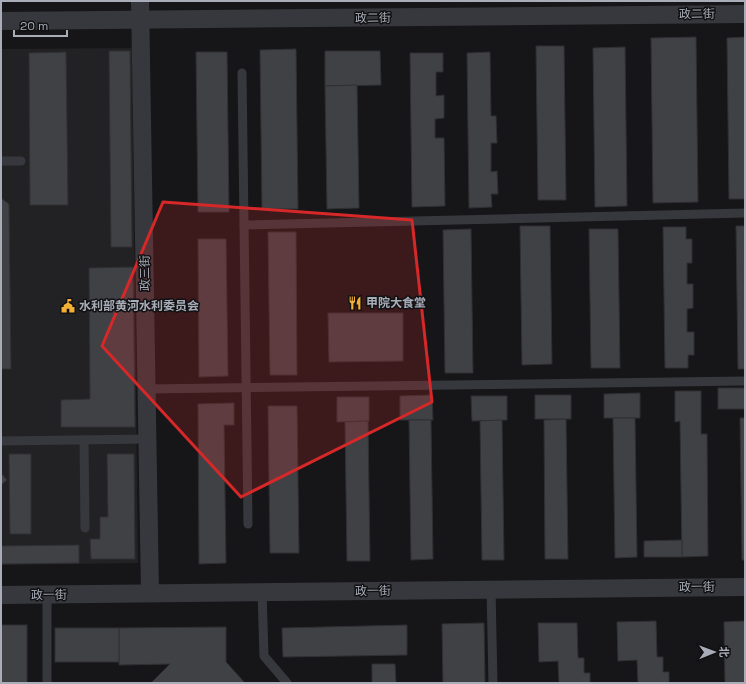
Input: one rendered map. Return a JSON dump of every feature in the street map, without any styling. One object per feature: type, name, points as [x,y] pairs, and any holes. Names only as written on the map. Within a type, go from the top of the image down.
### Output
[{"type":"street","name":"政三街","points":[[140,1],[150,593]]},
{"type":"street","name":"政二街","points":[[1,22],[745,14]]},
{"type":"street","name":"政一街","points":[[1,595],[745,586]]},
{"type":"lane","points":[[242,73],[248,524]]},
{"type":"lane","points":[[1,161],[21,161]]},
{"type":"lane","points":[[244,225],[745,213]]},
{"type":"lane","points":[[147,389],[745,381]]},
{"type":"lane","points":[[1,441],[148,438]]},
{"type":"lane","points":[[84,440],[85,528]]},
{"type":"lane","points":[[491,589],[493,683]]},
{"type":"lane","points":[[262,592],[264,656],[287,683]]},
{"type":"lane","points":[[47,595],[47,683]]},
{"type":"highlighted area","points":[[163,202],[412,220],[432,402],[241,497],[102,346]]},
{"type":"shaded area","name":"水利部黄河水利委员会","points":[[132,48],[138,563],[1,565],[1,49]]},
{"type":"building","points":[[696,37],[698,202],[653,203],[651,38]]},
{"type":"building","points":[[745,37],[745,199],[729,199],[727,38]]},
{"type":"building","points":[[536,46],[564,46],[566,200],[538,200]]},
{"type":"building","points":[[625,47],[627,206],[595,207],[593,48]]},
{"type":"building","points":[[296,49],[298,209],[262,209],[260,50]]},
{"type":"building","points":[[109,51],[130,51],[132,247],[111,247]]},
{"type":"building","points":[[325,51],[380,51],[381,85],[325,86]]},
{"type":"building","points":[[66,52],[68,205],[30,205],[29,53]]},
{"type":"building","points":[[196,52],[227,52],[229,212],[198,212]]},
{"type":"building","points":[[490,52],[491,116],[496,116],[497,143],[491,143],[491,172],[497,171],[498,194],[491,194],[492,207],[469,208],[467,53]]},
{"type":"building","points":[[410,53],[443,53],[443,72],[436,72],[436,96],[444,95],[444,118],[435,119],[435,138],[444,138],[445,206],[412,207]]},
{"type":"building","points":[[357,85],[359,208],[327,209],[325,86]]},
{"type":"building","points":[[1,198],[9,204],[11,369],[1,369]]},
{"type":"building","points":[[520,226],[550,226],[552,364],[522,365]]},
{"type":"building","points":[[736,226],[745,226],[745,369],[738,369]]},
{"type":"building","points":[[663,227],[686,227],[686,239],[692,239],[692,263],[687,263],[687,284],[693,284],[693,308],[687,309],[687,332],[694,332],[694,355],[688,355],[688,368],[665,368]]},
{"type":"building","points":[[471,229],[473,373],[445,373],[443,230]]},
{"type":"building","points":[[589,229],[618,229],[620,368],[591,368]]},
{"type":"building","points":[[268,232],[296,232],[297,375],[270,375]]},
{"type":"building","points":[[198,239],[226,239],[228,376],[199,377]]},
{"type":"building","points":[[133,267],[135,427],[61,427],[61,400],[90,399],[89,268]]},
{"type":"building","points":[[328,313],[403,313],[403,361],[329,362]]},
{"type":"building","points":[[718,388],[745,388],[745,409],[718,409]]},
{"type":"building","points":[[675,391],[701,391],[701,434],[707,434],[708,556],[682,557],[680,421],[675,422]]},
{"type":"building","points":[[640,393],[640,418],[604,418],[604,394]]},
{"type":"building","points":[[432,395],[433,420],[400,420],[400,396]]},
{"type":"building","points":[[535,395],[571,395],[571,419],[535,419]]},
{"type":"building","points":[[471,396],[507,396],[507,420],[472,421]]},
{"type":"building","points":[[337,397],[369,397],[369,421],[337,422]]},
{"type":"building","points":[[234,403],[234,425],[224,425],[226,563],[199,564],[198,404]]},
{"type":"building","points":[[268,406],[297,406],[299,553],[270,553]]},
{"type":"building","points":[[613,418],[635,418],[637,557],[615,558]]},
{"type":"building","points":[[740,418],[745,418],[745,560],[742,560]]},
{"type":"building","points":[[566,419],[568,559],[545,559],[544,420]]},
{"type":"building","points":[[409,420],[431,420],[433,559],[411,560]]},
{"type":"building","points":[[502,420],[504,560],[482,560],[480,421]]},
{"type":"building","points":[[368,421],[370,561],[347,561],[345,422]]},
{"type":"building","points":[[9,454],[31,454],[31,534],[10,534]]},
{"type":"building","points":[[107,454],[134,454],[135,559],[91,559],[90,539],[100,539],[100,517],[108,517]]},
{"type":"building","points":[[1,473],[7,480],[1,485]]},
{"type":"building","points":[[682,540],[682,557],[644,557],[644,541]]},
{"type":"building","points":[[79,545],[79,563],[1,564],[1,546]]},
{"type":"building","points":[[656,621],[657,657],[663,657],[663,672],[669,672],[669,683],[638,683],[637,660],[618,661],[617,622]]},
{"type":"building","points":[[745,621],[745,683],[725,683],[724,622]]},
{"type":"building","points":[[484,623],[485,683],[443,683],[442,624]]},
{"type":"building","points":[[538,623],[577,623],[578,658],[584,658],[584,673],[590,673],[590,683],[559,683],[558,661],[539,662]]},
{"type":"building","points":[[1,625],[27,625],[27,683],[1,683]]},
{"type":"building","points":[[407,625],[407,655],[283,657],[282,628]]},
{"type":"building","points":[[226,627],[226,662],[245,683],[151,683],[170,664],[119,665],[119,628]]},
{"type":"building","points":[[55,628],[119,628],[119,662],[55,662]]},
{"type":"building","points":[[372,664],[395,664],[396,683],[372,683]]},
{"type":"place","name":"甲院大食堂","points":[[355,303]]},
{"type":"place","name":"水利部黄河水利委员会","points":[[68,306]]}]
